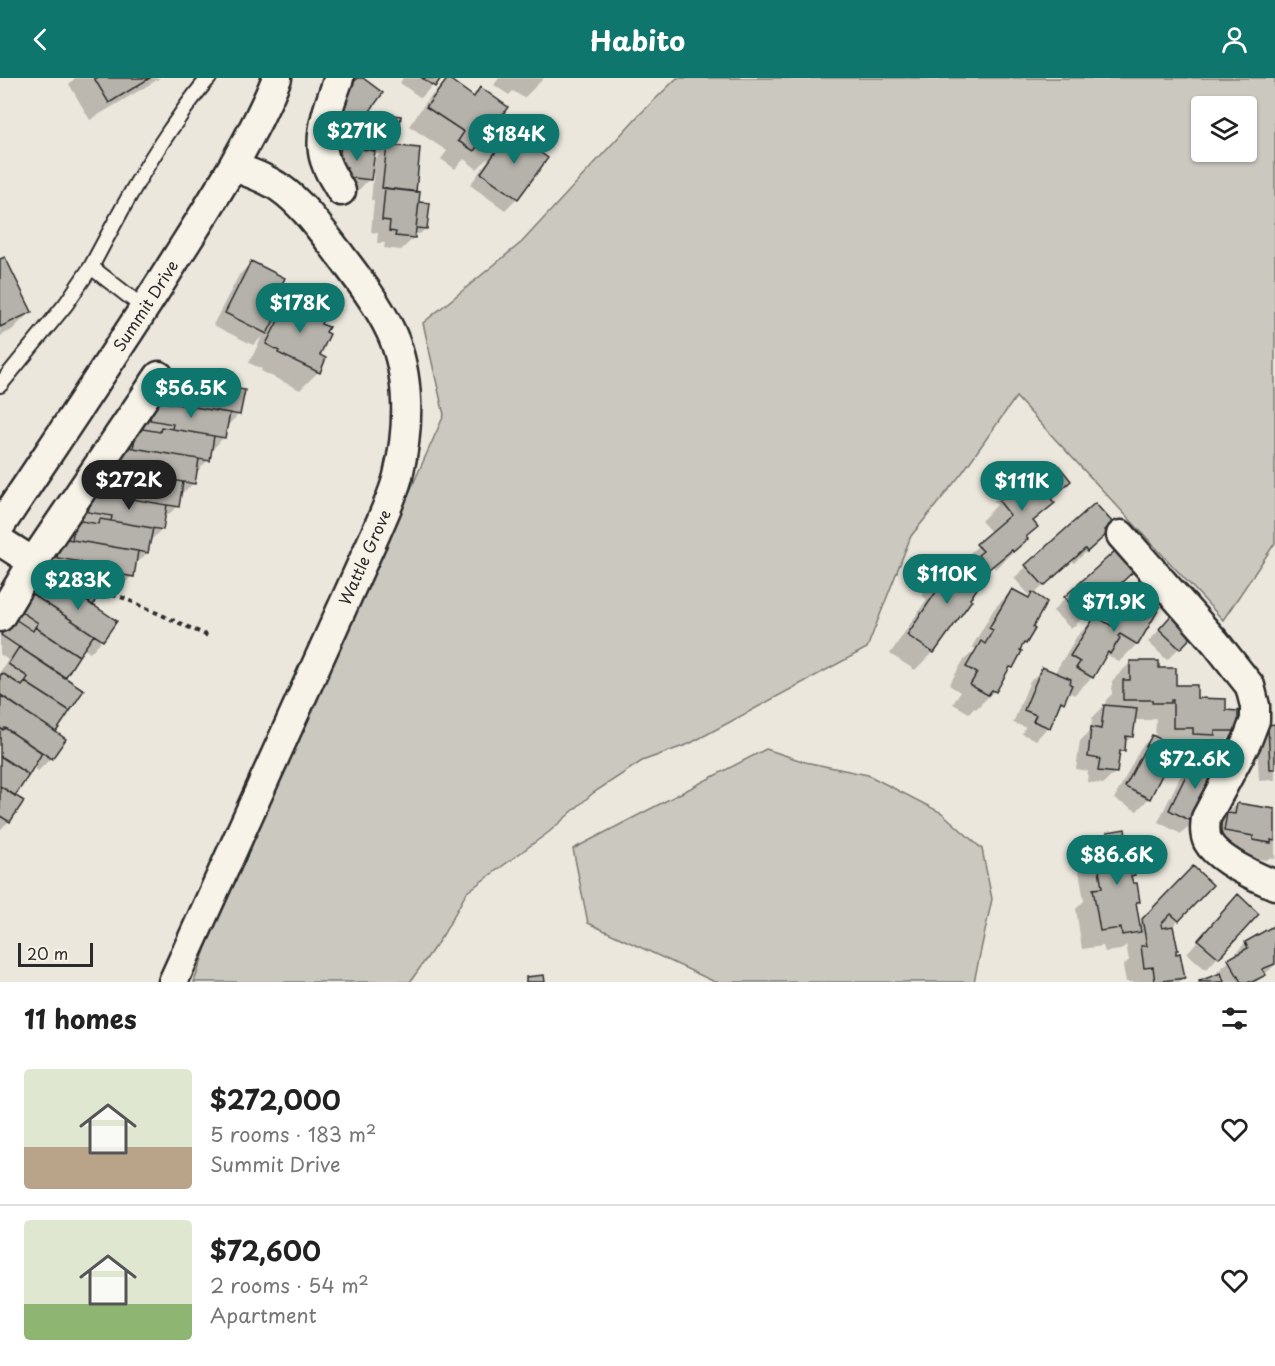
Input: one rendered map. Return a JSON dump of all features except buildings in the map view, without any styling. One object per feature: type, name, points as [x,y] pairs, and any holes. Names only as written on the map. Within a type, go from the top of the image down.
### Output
[{"type":"street","name":"Summit Drive","points":[[0,526],[234,167],[265,107],[277,78]]},
{"type":"street","points":[[339,78],[326,117],[324,152],[328,168],[340,191]]},
{"type":"street","name":"Wattle Grove","points":[[174,982],[178,967],[375,536],[397,477],[406,424],[406,393],[401,361],[391,333],[372,299],[317,225],[296,202],[281,188],[259,176],[234,167]]},
{"type":"street","points":[[0,617],[33,562],[159,376]]},
{"type":"street","points":[[1121,536],[1216,643],[1250,686],[1255,706],[1255,720],[1247,741],[1206,818],[1205,829],[1207,841],[1214,850],[1239,867],[1275,885]]},
{"type":"street","points":[[0,541],[33,562]]},
{"type":"lane","points":[[0,385],[66,304],[91,267],[155,152],[209,78]]},
{"type":"lane","points":[[91,267],[144,308]]},
{"type":"path","points":[[33,562],[53,578],[124,598],[208,636]]},
{"type":"shaded area","points":[[677,78],[1275,78],[1275,543],[1223,620],[1016,397],[962,473],[911,536],[867,648],[689,744],[642,761],[593,793],[549,832],[467,892],[443,935],[410,982],[194,982],[208,941],[444,415],[423,323],[522,242],[637,117]]},
{"type":"shaded area","points":[[766,749],[805,762],[868,775],[942,813],[982,849],[992,899],[974,982],[715,982],[588,923],[573,849]]}]
